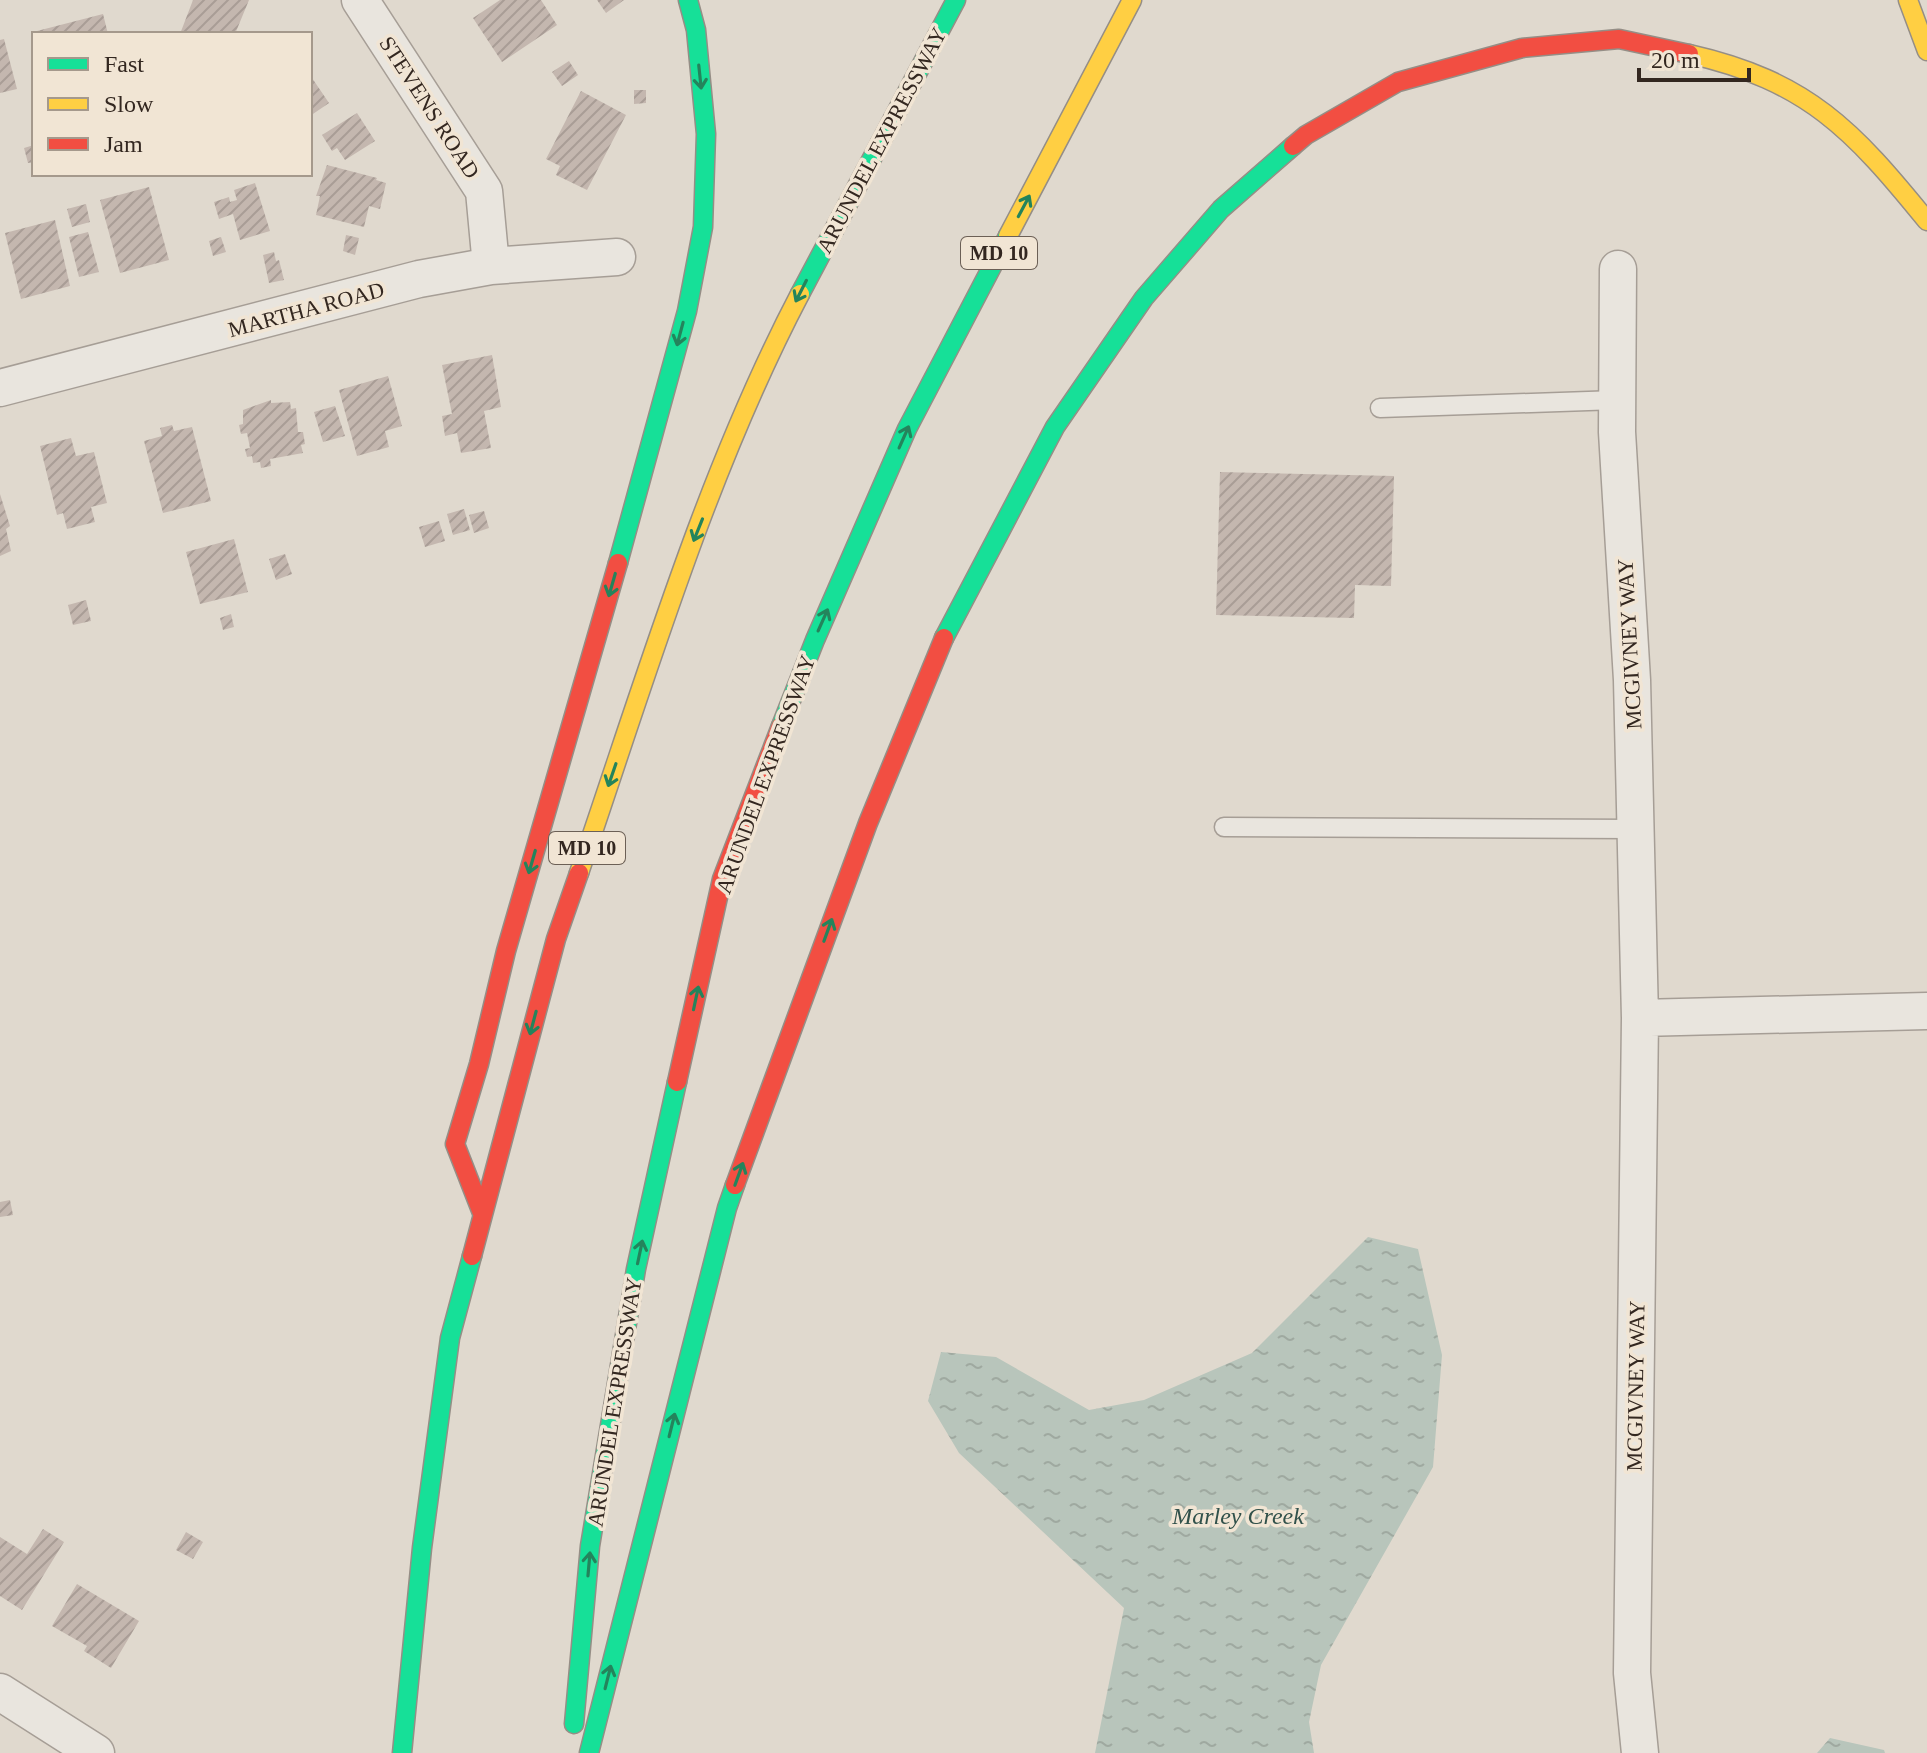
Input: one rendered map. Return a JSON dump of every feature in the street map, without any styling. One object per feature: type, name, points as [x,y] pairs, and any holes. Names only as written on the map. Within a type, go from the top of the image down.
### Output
[{"type":"main road","points":[[482,1213],[455,1144],[479,1064],[506,951],[687,311],[703,227],[706,134],[696,30],[688,0]]},
{"type":"main road","name":"ARUNDEL EXPRESSWAY","points":[[402,1753],[422,1548],[450,1338],[556,939],[693,543],[767,357],[956,0]]},
{"type":"main road","name":"ARUNDEL EXPRESSWAY","points":[[571,1753],[590,1546],[636,1269],[722,879],[815,640],[907,429],[1132,0]]},
{"type":"main road","points":[[1908,0],[1927,51]]},
{"type":"main road","points":[[589,1753],[727,1208],[897,751],[951,621],[1055,427],[1144,298],[1221,209],[1306,135],[1398,82],[1522,48],[1619,39],[1728,63],[1782,84],[1831,116],[1875,157],[1927,221]]},
{"type":"street","name":"STEVENS ROAD","points":[[360,0],[484,191],[491,266]]},
{"type":"street","name":"MARTHA ROAD","points":[[0,388],[419,279],[491,266],[617,257]]},
{"type":"street","name":"MCGIVNEY WAY","points":[[1618,269],[1617,400],[1632,680],[1640,1018],[1632,1673],[1640,1753]]},
{"type":"street","points":[[1640,1018],[1927,1011]]},
{"type":"street","points":[[0,1692],[96,1753]]},
{"type":"lane","points":[[1380,408],[1617,400]]},
{"type":"lane","points":[[1224,827],[1635,829]]},
{"type":"water","name":"Marley Creek","points":[[1368,1237],[1418,1249],[1442,1355],[1433,1467],[1321,1665],[1309,1722],[1314,1753],[1095,1753],[1124,1608],[959,1453],[928,1401],[941,1352],[996,1357],[1089,1410],[1144,1400],[1252,1353]]},
{"type":"water","points":[[1830,1738],[1884,1750],[1885,1753],[1817,1753]]},
{"type":"building","points":[[193,0],[249,0],[236,32],[181,32]]},
{"type":"building","points":[[500,0],[541,0],[557,25],[502,62],[473,18]]},
{"type":"building","points":[[597,0],[624,0],[606,13]]},
{"type":"building","points":[[103,14],[108,32],[37,32]]},
{"type":"building","points":[[4,39],[17,89],[0,93],[0,40]]},
{"type":"building","points":[[569,61],[578,75],[562,86],[552,72]]},
{"type":"building","points":[[312,78],[329,103],[312,115]]},
{"type":"building","points":[[634,90],[646,90],[646,103],[634,104]]},
{"type":"building","points":[[581,91],[626,115],[587,190],[556,175],[560,166],[546,159]]},
{"type":"building","points":[[357,113],[375,141],[345,160],[337,148],[332,151],[322,135]]},
{"type":"building","points":[[32,146],[32,162],[28,163],[24,148]]},
{"type":"building","points":[[327,165],[386,183],[380,209],[369,206],[364,227],[316,215],[320,196],[316,196]]},
{"type":"building","points":[[255,183],[270,231],[240,240],[233,214],[219,219],[214,202],[229,197],[230,202],[237,200],[234,190]]},
{"type":"building","points":[[149,187],[169,260],[120,273],[100,200]]},
{"type":"building","points":[[86,204],[90,222],[72,227],[67,209]]},
{"type":"building","points":[[55,220],[70,286],[21,299],[5,233]]},
{"type":"building","points":[[88,232],[99,272],[79,277],[69,237]]},
{"type":"building","points":[[346,235],[359,238],[355,255],[343,251]]},
{"type":"building","points":[[221,237],[226,252],[213,256],[209,241]]},
{"type":"building","points":[[274,252],[284,280],[269,283],[263,255]]},
{"type":"building","points":[[492,355],[501,407],[484,411],[491,448],[461,453],[457,433],[445,436],[442,416],[452,414],[442,365]]},
{"type":"building","points":[[388,376],[402,426],[385,431],[389,447],[357,456],[339,390]]},
{"type":"building","points":[[271,400],[271,403],[290,402],[291,409],[296,408],[298,432],[303,432],[305,444],[301,445],[303,453],[270,459],[271,466],[261,468],[260,462],[253,463],[252,456],[247,457],[245,449],[250,448],[247,433],[241,434],[239,425],[243,424],[243,410]]},
{"type":"building","points":[[335,406],[345,436],[323,442],[314,412]]},
{"type":"building","points":[[172,425],[174,431],[192,427],[211,501],[163,513],[144,441],[162,436],[160,428]]},
{"type":"building","points":[[71,438],[76,456],[94,452],[107,503],[91,507],[95,522],[67,529],[63,513],[57,515],[40,446]]},
{"type":"building","points":[[1220,472],[1394,476],[1391,586],[1355,585],[1354,618],[1216,615]]},
{"type":"building","points":[[0,494],[10,526],[6,529],[11,551],[0,556]]},
{"type":"building","points":[[464,509],[470,530],[453,535],[447,514]]},
{"type":"building","points":[[484,511],[489,528],[474,533],[469,515]]},
{"type":"building","points":[[439,521],[445,541],[425,547],[419,527]]},
{"type":"building","points":[[234,539],[248,592],[200,604],[186,552]]},
{"type":"building","points":[[285,554],[292,574],[276,580],[269,559]]},
{"type":"building","points":[[86,600],[91,621],[73,625],[68,605]]},
{"type":"building","points":[[231,614],[234,627],[223,630],[220,618]]},
{"type":"building","points":[[10,1200],[13,1215],[0,1217],[0,1202]]},
{"type":"building","points":[[43,1529],[64,1542],[22,1610],[0,1596],[0,1537],[27,1554]]},
{"type":"building","points":[[186,1532],[203,1542],[193,1559],[176,1550]]},
{"type":"building","points":[[77,1584],[139,1621],[111,1668],[84,1651],[87,1646],[52,1626]]},
{"type":"traffic: fast","points":[[618,563],[687,311],[703,227],[706,134],[696,30],[688,0]]},
{"type":"traffic: fast","points":[[800,294],[956,0]]},
{"type":"traffic: fast","points":[[944,638],[1055,427],[1144,298],[1221,209],[1293,146]]},
{"type":"traffic: fast","points":[[781,726],[907,429],[1008,236]]},
{"type":"traffic: fast","points":[[574,1724],[590,1546],[636,1269],[677,1082]]},
{"type":"traffic: fast","points":[[589,1753],[735,1185]]},
{"type":"traffic: fast","points":[[402,1753],[422,1548],[450,1338],[472,1256]]},
{"type":"traffic: slow","points":[[1008,236],[1132,0]]},
{"type":"traffic: slow","points":[[1908,0],[1927,51]]},
{"type":"traffic: slow","points":[[1689,54],[1766,79],[1825,114],[1875,160],[1927,221]]},
{"type":"traffic: slow","points":[[579,873],[706,505],[766,362],[800,294]]},
{"type":"traffic: jam","points":[[1293,146],[1306,135],[1398,82],[1522,48],[1619,39],[1689,54]]},
{"type":"traffic: jam","points":[[482,1213],[455,1144],[479,1064],[506,951],[618,563]]},
{"type":"traffic: jam","points":[[735,1185],[868,823],[944,638]]},
{"type":"traffic: jam","points":[[677,1082],[722,879],[781,726]]},
{"type":"traffic: jam","points":[[472,1256],[556,939],[579,873]]}]
